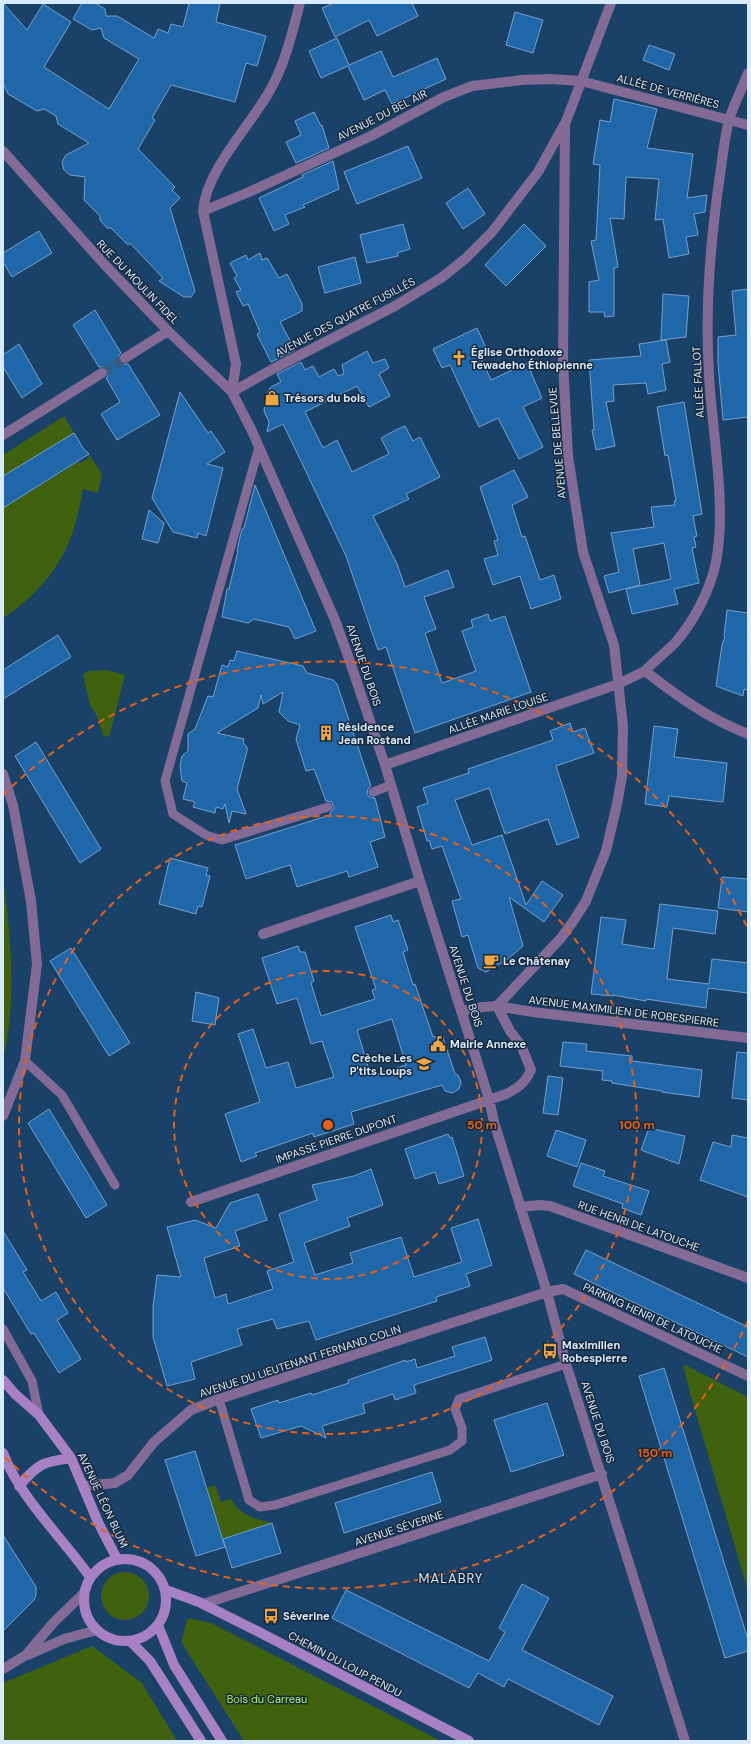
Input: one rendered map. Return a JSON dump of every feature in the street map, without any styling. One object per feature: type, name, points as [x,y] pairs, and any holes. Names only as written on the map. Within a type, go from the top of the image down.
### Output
[{"type":"main road","name":"AVENUE LÉON BLUM","points":[[3,1380],[15,1394],[39,1415],[71,1458],[98,1522],[117,1559]]},
{"type":"main road","points":[[3,1453],[10,1471],[19,1486],[90,1577]]},
{"type":"main road","points":[[19,1486],[33,1469],[48,1461],[71,1458]]},
{"type":"main road","points":[[117,1559],[136,1560],[153,1568],[161,1578],[166,1590],[167,1602],[164,1614],[158,1625],[149,1634],[137,1639],[113,1639],[97,1630],[90,1622],[86,1613],[84,1593],[90,1577],[97,1569],[107,1562],[117,1559]]},
{"type":"main road","name":"CHEMIN DU LOUP PENDU","points":[[166,1590],[203,1604],[299,1652],[374,1693],[469,1741]]},
{"type":"main road","points":[[158,1625],[174,1665],[222,1741]]},
{"type":"main road","points":[[130,1640],[150,1661],[201,1741]]},
{"type":"street","points":[[232,392],[236,364],[203,211],[204,200],[212,181],[236,139],[268,93],[279,74],[300,3]]},
{"type":"street","name":"AVENUE DE BELLEVUE","points":[[497,1006],[565,932],[586,901],[598,874],[611,830],[622,776],[623,726],[614,645],[583,552],[568,456],[563,362],[565,124],[611,3]]},
{"type":"street","name":"ALLÉE FALLOT","points":[[645,671],[675,643],[693,618],[705,594],[716,564],[719,538],[719,494],[709,378],[708,328],[711,260],[717,199],[729,120],[748,74]]},
{"type":"street","name":"AVENUE DU BEL AIR","points":[[203,211],[249,192],[371,136],[444,97],[472,86],[522,80],[549,79],[581,81]]},
{"type":"street","name":"ALLÉE DE VERRIÈRES","points":[[581,81],[748,125]]},
{"type":"street","name":"AVENUE DES QUATRE FUSILLÉS","points":[[232,392],[271,370],[395,306],[441,278],[465,259],[492,232],[538,172],[565,124]]},
{"type":"street","name":"RUE DU MOULIN FIDEL","points":[[3,151],[104,264],[168,330],[232,392],[252,431]]},
{"type":"street","points":[[125,358],[168,330]]},
{"type":"street","points":[[3,435],[102,373]]},
{"type":"street","name":"AVENUE DU BOIS","points":[[252,431],[335,620],[385,765],[489,1099],[494,1122],[547,1292],[566,1364],[602,1474],[685,1741]]},
{"type":"street","points":[[618,684],[645,671],[694,707],[713,718],[748,734]]},
{"type":"street","name":"ALLÉE MARIE LOUISE","points":[[385,765],[618,684]]},
{"type":"street","points":[[3,774],[13,805],[31,901],[37,964],[25,1061],[3,1116]]},
{"type":"street","points":[[263,934],[420,881]]},
{"type":"street","name":"AVENUE MAXIMILIEN DE ROBESPIERRE","points":[[461,1011],[497,1006],[533,1012],[748,1038]]},
{"type":"street","name":"IMPASSE PIERRE DUPONT","points":[[191,1202],[519,1088],[531,1070],[521,1045],[510,1031],[497,1006]]},
{"type":"street","name":"RUE HENRI DE LATOUCHE","points":[[520,1207],[539,1205],[550,1206],[748,1278]]},
{"type":"street","name":"PARKING HENRI DE LATOUCHE","points":[[547,1292],[563,1289],[577,1294],[748,1376]]},
{"type":"street","name":"AVENUE DU LIEUTENANT FERNAND COLIN","points":[[84,1486],[115,1483],[128,1475],[154,1442],[191,1410],[219,1399],[547,1292]]},
{"type":"street","name":"AVENUE SÉVERINE","points":[[203,1604],[602,1474]]},
{"type":"street","points":[[26,1656],[54,1622],[84,1593]]},
{"type":"street","points":[[3,1670],[26,1656],[64,1639],[97,1630]]},
{"type":"lane","points":[[259,447],[165,782],[174,814],[206,835],[222,840],[328,807]]},
{"type":"lane","points":[[373,792],[391,785]]},
{"type":"lane","points":[[25,1061],[62,1095],[115,1186]]},
{"type":"lane","points":[[3,1329],[32,1380],[39,1415]]},
{"type":"lane","points":[[219,1399],[249,1500],[260,1507],[275,1505],[450,1450],[462,1441],[462,1428],[455,1409],[459,1399],[566,1364]]},
{"type":"green space","points":[[64,416],[74,433],[3,476],[3,455]]},
{"type":"green space","points":[[89,454],[102,474],[98,493],[83,489],[74,529],[60,560],[53,571],[35,592],[25,602],[3,618],[3,508],[78,462],[80,463],[88,459]]},
{"type":"green space","points":[[106,670],[125,675],[109,737],[103,735],[97,716],[90,705],[83,674],[89,671]]},
{"type":"green space","points":[[3,880],[10,946],[11,992],[10,1015],[3,1058]]},
{"type":"green space","points":[[683,1364],[748,1397],[748,1591],[690,1393]]},
{"type":"green space","points":[[215,1485],[221,1502],[231,1499],[243,1513],[248,1516],[272,1523],[223,1539],[207,1488]]},
{"type":"green space","points":[[125,1572],[134,1574],[142,1579],[147,1587],[149,1596],[147,1605],[142,1613],[134,1618],[125,1620],[116,1618],[108,1613],[103,1605],[101,1596],[103,1587],[108,1579],[116,1574]]},
{"type":"green space","name":"Bois du Carreau","points":[[188,1618],[211,1623],[441,1741],[244,1741],[181,1642]]},
{"type":"green space","points":[[92,1646],[142,1683],[177,1741],[3,1741],[3,1683]]},
{"type":"building","points":[[3,3],[27,30],[43,4],[71,22],[44,67],[109,109],[139,59],[104,38],[101,28],[92,30],[73,19],[82,3],[95,3],[105,9],[106,16],[117,16],[154,38],[158,29],[168,33],[171,24],[183,27],[189,3],[220,3],[216,22],[266,36],[257,66],[246,63],[235,102],[171,85],[152,118],[155,120],[138,149],[175,187],[172,190],[180,198],[170,208],[195,291],[191,297],[184,297],[159,281],[163,278],[131,244],[127,244],[111,228],[107,228],[100,220],[100,216],[84,200],[85,177],[70,175],[64,170],[62,162],[66,155],[89,143],[58,124],[56,116],[44,109],[37,111],[8,94],[3,83]]},
{"type":"building","points":[[334,3],[412,3],[418,16],[377,36],[369,20],[335,37],[322,8]]},
{"type":"building","points":[[515,12],[543,20],[533,53],[506,45]]},
{"type":"building","points":[[337,38],[349,65],[381,51],[393,77],[437,58],[446,79],[392,104],[385,90],[364,100],[348,66],[321,78],[309,51]]},
{"type":"building","points":[[649,45],[675,54],[669,70],[643,60]]},
{"type":"building","points":[[614,99],[657,109],[647,148],[693,154],[687,198],[707,195],[705,212],[694,214],[698,235],[686,237],[689,254],[669,258],[663,219],[655,220],[659,179],[626,177],[624,219],[610,218],[618,267],[614,268],[614,316],[605,317],[604,312],[589,312],[589,282],[599,280],[591,241],[596,240],[600,165],[593,164],[600,120],[610,122]]},
{"type":"building","points":[[314,112],[321,126],[322,125],[329,148],[296,163],[286,142],[301,135],[295,121]]},
{"type":"building","points":[[408,146],[422,178],[357,204],[344,172]]},
{"type":"building","points":[[333,161],[339,189],[303,205],[305,207],[285,215],[289,224],[274,231],[259,198],[303,177],[302,175]]},
{"type":"building","points":[[468,188],[485,214],[463,229],[446,203]]},
{"type":"building","points":[[403,224],[410,249],[397,253],[398,256],[367,263],[360,235]]},
{"type":"building","points":[[524,224],[546,246],[506,286],[485,265]]},
{"type":"building","points":[[39,231],[52,253],[12,277],[3,262],[3,253]]},
{"type":"building","points":[[260,253],[262,260],[267,258],[279,278],[287,274],[302,304],[302,311],[280,322],[295,350],[271,362],[257,334],[260,332],[248,304],[243,306],[236,292],[241,290],[234,278],[237,276],[230,263],[246,255],[248,260]]},
{"type":"building","points":[[355,257],[361,283],[325,293],[318,267]]},
{"type":"building","points":[[748,289],[748,417],[723,420],[718,363],[718,337],[736,335],[732,291]]},
{"type":"building","points":[[663,294],[689,296],[686,337],[661,340]]},
{"type":"building","points":[[95,310],[121,353],[119,355],[119,361],[122,364],[128,364],[160,415],[117,440],[101,414],[120,402],[106,378],[108,376],[108,370],[105,367],[99,367],[73,325]]},
{"type":"building","points":[[477,328],[486,348],[478,352],[491,380],[527,363],[542,398],[523,407],[543,447],[519,459],[498,418],[479,427],[450,365],[442,368],[433,349]]},
{"type":"building","points":[[666,340],[670,362],[662,364],[666,390],[648,394],[646,383],[613,385],[614,401],[606,402],[615,446],[596,450],[592,430],[594,430],[589,360],[641,356],[639,344]]},
{"type":"building","points":[[19,344],[42,384],[22,398],[3,367],[3,355]]},
{"type":"building","points":[[367,351],[373,363],[385,359],[389,368],[379,374],[390,396],[369,407],[357,386],[305,412],[323,448],[337,440],[352,472],[389,454],[381,438],[398,429],[405,426],[413,441],[420,437],[440,477],[406,494],[409,499],[373,516],[397,564],[405,587],[448,570],[454,587],[424,597],[436,629],[425,633],[442,683],[476,671],[462,631],[473,627],[471,620],[488,614],[490,621],[505,616],[531,692],[415,733],[386,647],[378,650],[346,556],[283,424],[267,432],[269,422],[264,411],[266,395],[271,387],[281,382],[277,374],[301,362],[305,370],[313,366],[319,377],[334,369],[338,376],[344,374],[342,365]]},
{"type":"building","points":[[180,392],[208,433],[211,431],[225,452],[207,464],[223,468],[206,536],[198,533],[197,538],[173,532],[152,498]]},
{"type":"building","points":[[684,402],[702,514],[693,516],[697,536],[694,537],[696,547],[692,548],[699,583],[674,589],[678,604],[632,614],[626,589],[671,579],[664,543],[633,549],[640,585],[609,593],[604,576],[619,572],[611,533],[654,527],[651,507],[675,505],[674,501],[676,501],[668,455],[665,456],[657,407]]},
{"type":"building","points":[[74,433],[83,448],[89,454],[3,508],[3,476]]},
{"type":"building","points":[[514,470],[528,497],[512,505],[522,537],[525,536],[540,580],[554,575],[561,599],[531,609],[520,576],[493,585],[484,559],[498,555],[494,541],[498,540],[480,487]]},
{"type":"building","points":[[255,485],[316,631],[295,639],[289,627],[254,619],[248,623],[222,617],[227,589],[229,589],[242,529],[244,528]]},
{"type":"building","points":[[149,510],[164,523],[158,543],[142,539]]},
{"type":"building","points":[[727,610],[748,613],[748,690],[744,689],[743,696],[716,686],[722,645],[725,637]]},
{"type":"building","points":[[58,635],[71,657],[3,699],[3,670]]},
{"type":"building","points":[[237,651],[303,666],[307,673],[333,680],[337,684],[371,786],[368,789],[367,794],[370,797],[375,798],[385,837],[370,842],[378,867],[349,877],[347,871],[297,887],[290,865],[246,879],[235,845],[330,815],[334,808],[332,802],[326,801],[314,769],[306,771],[296,739],[300,725],[288,721],[279,712],[283,692],[263,704],[261,695],[258,708],[217,733],[244,739],[243,743],[247,747],[237,789],[246,814],[232,811],[229,823],[225,804],[223,809],[216,807],[215,813],[193,807],[195,802],[183,799],[187,783],[182,781],[180,766],[182,756],[188,751],[188,734],[195,729],[208,696],[213,697],[222,665],[228,667],[230,660],[234,661]]},
{"type":"building","points":[[570,723],[573,732],[585,728],[594,753],[556,766],[579,837],[557,845],[548,819],[505,834],[489,788],[455,800],[472,845],[502,835],[526,905],[542,881],[563,895],[544,922],[509,897],[523,946],[508,959],[486,972],[478,968],[468,935],[462,937],[452,901],[461,899],[442,846],[432,849],[429,840],[427,841],[417,807],[428,803],[423,788],[469,773],[468,769],[553,740],[550,731]]},
{"type":"building","points":[[654,726],[678,729],[674,757],[727,763],[723,802],[669,796],[667,807],[645,804]]},
{"type":"building","points":[[36,742],[101,849],[80,863],[15,756]]},
{"type":"building","points":[[170,858],[208,868],[206,875],[210,876],[202,907],[198,906],[196,914],[159,904]]},
{"type":"building","points":[[722,877],[748,879],[748,912],[718,908]]},
{"type":"building","points":[[660,904],[718,911],[715,934],[673,928],[667,979],[709,984],[712,959],[748,963],[748,993],[708,988],[706,1008],[646,999],[646,1001],[613,995],[591,994],[601,917],[626,920],[622,944],[654,949]]},
{"type":"building","points":[[391,915],[393,922],[398,920],[408,950],[403,952],[413,985],[415,984],[433,1037],[442,1035],[455,1074],[458,1075],[461,1082],[459,1089],[452,1093],[445,1091],[442,1085],[351,1112],[354,1124],[314,1137],[313,1133],[255,1153],[257,1156],[241,1162],[225,1114],[260,1102],[238,1034],[253,1029],[266,1068],[288,1062],[296,1088],[334,1077],[322,1041],[311,1044],[297,998],[277,1004],[262,958],[298,946],[300,952],[305,952],[314,981],[311,983],[321,1016],[375,999],[372,990],[376,989],[355,927]],"holes":[[[392,1019],[406,1065],[371,1076],[357,1030]]]},
{"type":"building","points":[[71,948],[130,1043],[109,1056],[50,961]]},
{"type":"building","points":[[196,992],[219,998],[215,1025],[192,1021]]},
{"type":"building","points":[[563,1042],[587,1044],[586,1051],[632,1056],[632,1061],[702,1070],[699,1097],[612,1083],[612,1081],[602,1080],[603,1071],[560,1066]]},
{"type":"building","points":[[737,1052],[748,1053],[748,1100],[732,1098]]},
{"type":"building","points":[[548,1076],[563,1078],[558,1115],[543,1113]]},
{"type":"building","points":[[49,1109],[107,1205],[86,1218],[28,1123]]},
{"type":"building","points":[[649,1128],[685,1136],[679,1164],[641,1150]]},
{"type":"building","points":[[556,1130],[586,1140],[577,1167],[547,1156]]},
{"type":"building","points":[[448,1134],[450,1138],[452,1137],[464,1176],[439,1184],[435,1172],[415,1179],[405,1149]]},
{"type":"building","points":[[732,1135],[748,1138],[748,1197],[700,1180],[713,1142],[731,1147]]},
{"type":"building","points":[[581,1163],[605,1171],[603,1176],[649,1191],[641,1215],[622,1208],[623,1204],[573,1186]]},
{"type":"building","points":[[371,1169],[383,1205],[347,1218],[350,1226],[304,1243],[315,1275],[353,1263],[350,1253],[401,1237],[414,1277],[462,1262],[451,1228],[478,1219],[492,1265],[466,1274],[470,1286],[436,1297],[437,1301],[316,1340],[309,1321],[277,1329],[273,1319],[237,1329],[242,1345],[191,1362],[195,1379],[167,1386],[153,1337],[153,1307],[157,1275],[181,1277],[167,1227],[195,1220],[216,1228],[230,1203],[258,1194],[267,1220],[235,1231],[240,1246],[204,1258],[215,1298],[226,1294],[228,1304],[273,1289],[267,1271],[294,1262],[279,1214],[317,1200],[312,1185],[354,1176]]},
{"type":"building","points":[[3,1231],[27,1270],[23,1272],[41,1301],[56,1292],[68,1313],[57,1320],[81,1359],[59,1373],[34,1333],[31,1334],[3,1288]]},
{"type":"building","points":[[586,1250],[748,1327],[748,1357],[574,1274]]},
{"type":"building","points":[[485,1337],[492,1360],[414,1385],[416,1393],[395,1400],[393,1394],[363,1404],[365,1413],[322,1426],[326,1438],[301,1426],[261,1438],[251,1409],[278,1400],[279,1403],[311,1393],[312,1395],[349,1383],[348,1380],[406,1360],[406,1362],[415,1359],[417,1368],[455,1356],[452,1347]]},
{"type":"building","points":[[664,1368],[748,1640],[748,1651],[725,1658],[639,1376]]},
{"type":"building","points":[[547,1403],[564,1455],[511,1472],[494,1420]]},
{"type":"building","points":[[195,1451],[225,1547],[196,1556],[165,1460]]},
{"type":"building","points":[[432,1472],[441,1502],[344,1533],[335,1503]]},
{"type":"building","points":[[272,1523],[281,1553],[232,1568],[223,1539]]},
{"type":"building","points":[[3,1535],[36,1587],[36,1595],[34,1600],[3,1631]]},
{"type":"building","points":[[522,1584],[549,1598],[522,1650],[613,1696],[599,1725],[508,1679],[504,1687],[478,1673],[469,1688],[332,1618],[346,1590],[489,1661],[505,1632],[499,1628]]},
{"type":"tunnel","points":[[102,373],[125,358]]},
{"type":"place","name":"Église Orthodoxe Tewadeho Éthiopienne","points":[[459,358]]},
{"type":"place","name":"Trésors du bois","points":[[272,398]]},
{"type":"place","name":"Résidence Jean Rostand","points":[[326,733]]},
{"type":"place","name":"Le Châtenay","points":[[491,961]]},
{"type":"place","name":"Mairie Annexe","points":[[438,1044]]},
{"type":"place","name":"Crèche Les P'tits Loups","points":[[424,1064]]},
{"type":"place","name":"Maximilien Robespierre","points":[[550,1351]]},
{"type":"place","name":"Séverine","points":[[271,1616]]},
{"type":"district","name":"MALABRY","points":[[451,1578]]}]
